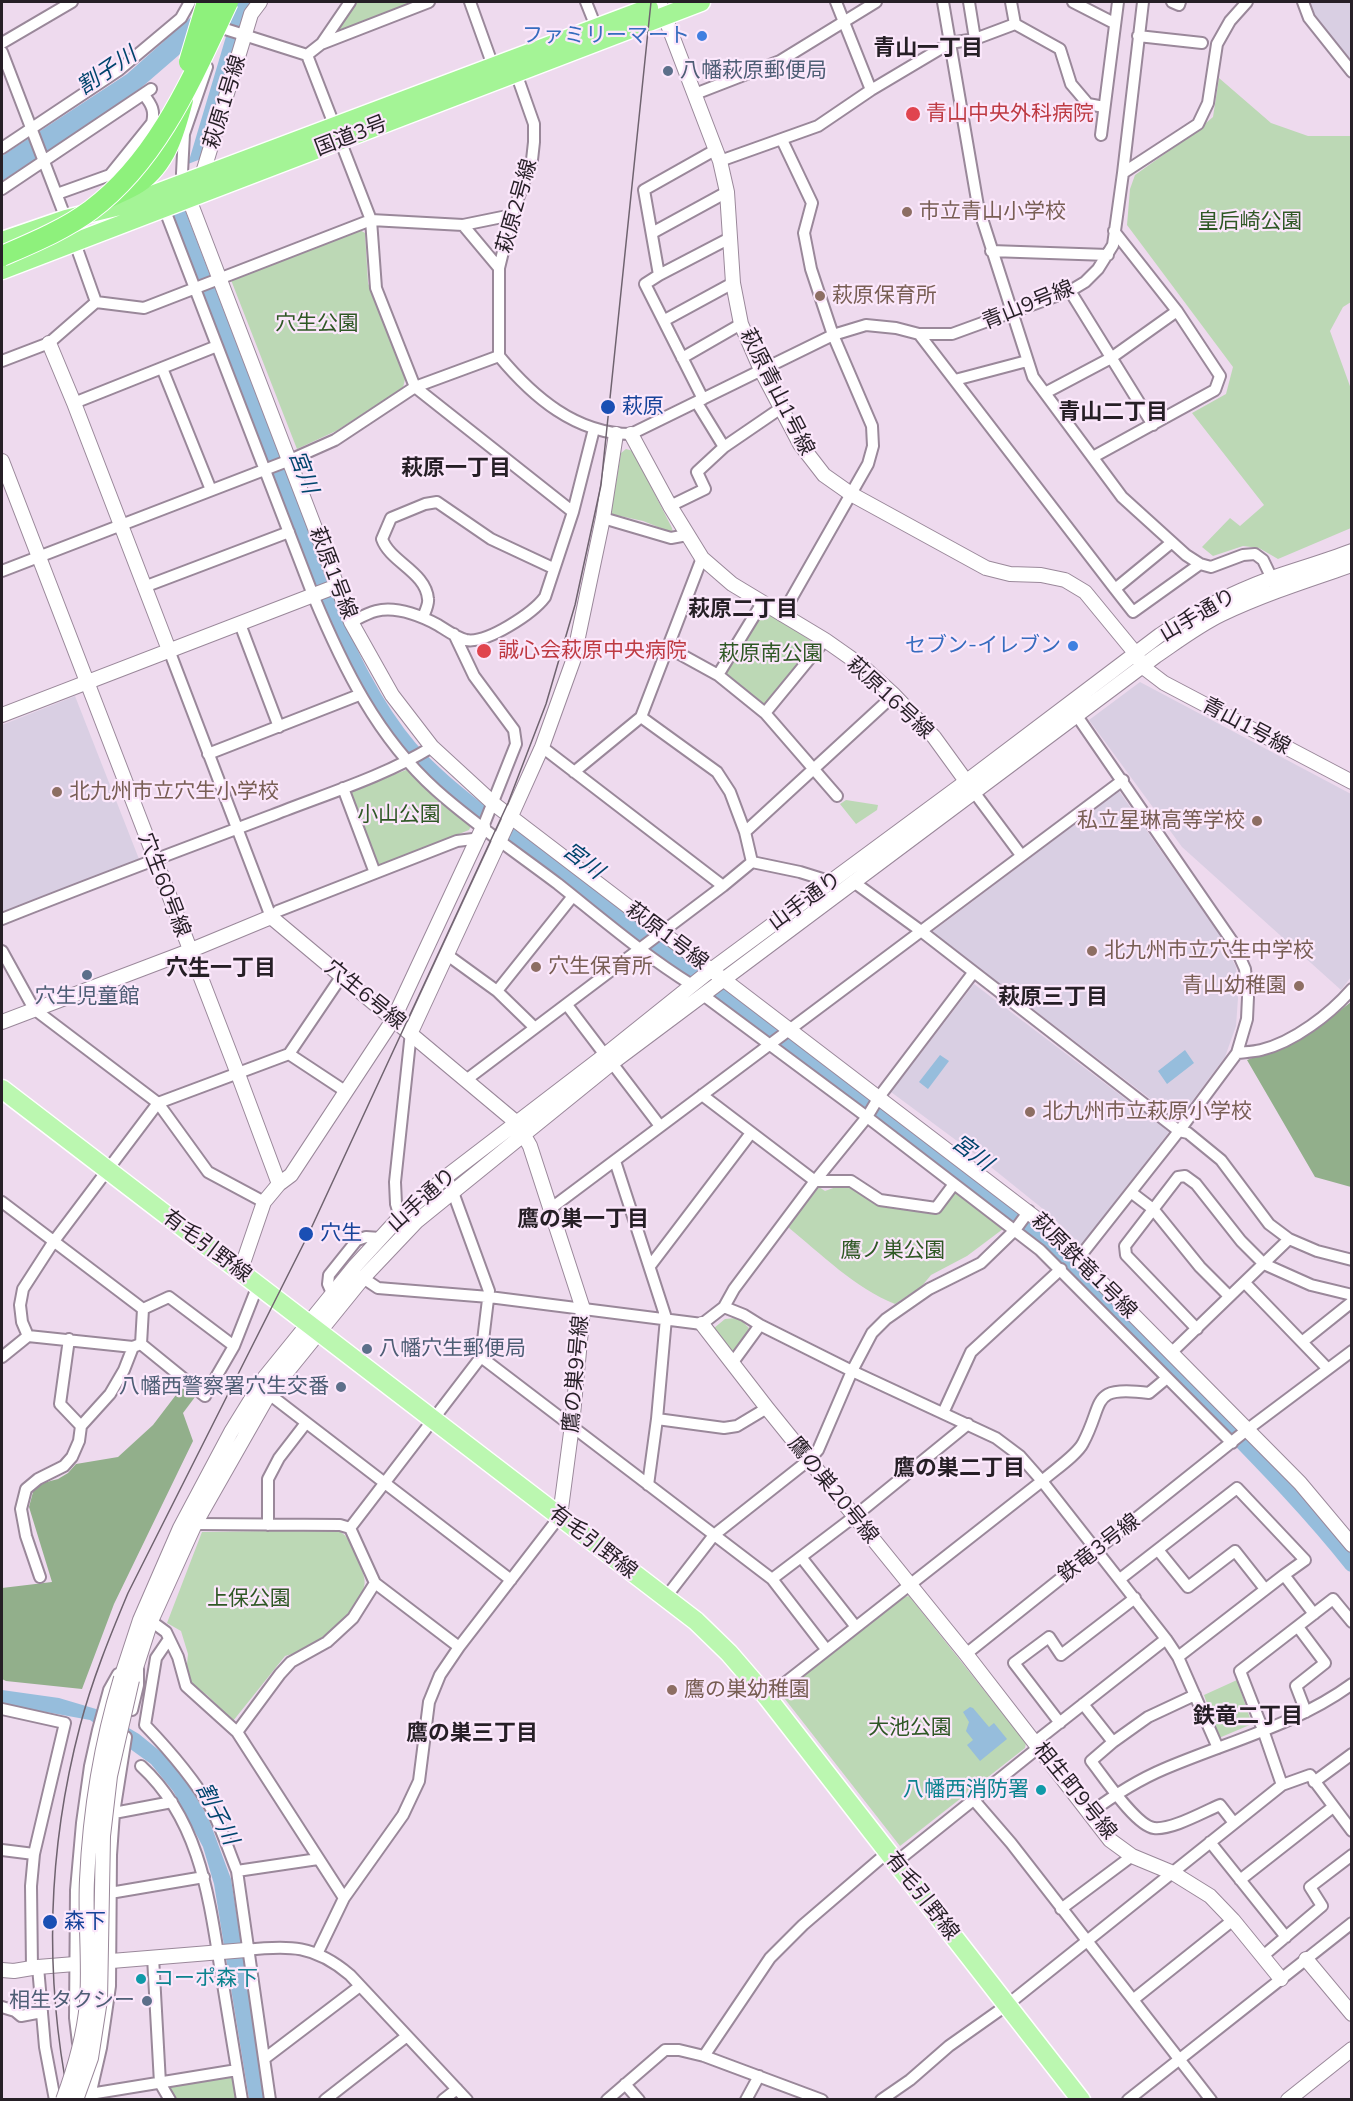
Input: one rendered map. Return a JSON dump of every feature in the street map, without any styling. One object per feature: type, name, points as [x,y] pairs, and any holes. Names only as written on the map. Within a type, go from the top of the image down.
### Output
[{"type":"highway","points":[[2,256],[56,230],[90,210],[114,191],[133,170],[167,123],[228,2]]},
{"type":"highway","name":"国道3号","points":[[2,270],[164,208],[202,176],[338,134],[494,66],[596,27],[670,6],[701,2]]},
{"type":"highway","points":[[66,219],[139,182],[170,144],[183,100],[202,5]]},
{"type":"highway","name":"国道3号","points":[[2,241],[66,219],[186,191],[338,134],[516,73],[670,6]]},
{"type":"highway","points":[[183,100],[184,134]]},
{"type":"main road","name":"有毛引野線","points":[[2,1089],[696,1621],[729,1653],[767,1697],[1007,2005],[1076,2098]]},
{"type":"street","points":[[2,43],[72,2]]},
{"type":"street","name":"萩原1号線","points":[[202,176],[244,34],[251,14],[260,2]]},
{"type":"street","points":[[321,44],[350,2]]},
{"type":"street","points":[[307,55],[321,44],[429,2]]},
{"type":"street","points":[[470,2],[494,66]]},
{"type":"street","points":[[586,2],[596,27]]},
{"type":"street","points":[[836,2],[871,90]]},
{"type":"street","points":[[694,94],[780,61],[876,2]]},
{"type":"street","points":[[943,2],[978,206],[1033,377],[1122,497],[1171,543],[1200,564],[1211,567],[1243,555],[1255,554],[1263,560],[1275,584]]},
{"type":"street","points":[[969,2],[975,39]]},
{"type":"street","points":[[1011,2],[1015,24]]},
{"type":"street","points":[[1073,2],[1114,23]]},
{"type":"street","points":[[1101,135],[1118,2]]},
{"type":"street","name":"青山9号線","points":[[631,434],[833,335],[866,325],[896,328],[919,334],[952,334],[1070,291],[1085,282],[1098,269],[1113,245],[1143,2]]},
{"type":"street","points":[[1172,2],[1179,5],[1180,2]]},
{"type":"street","points":[[1123,172],[1198,124],[1208,103],[1217,44],[1230,21],[1247,2]]},
{"type":"street","points":[[1303,2],[1310,18],[1352,72]]},
{"type":"street","points":[[2,147],[119,70],[182,18],[202,5],[222,28],[307,55]]},
{"type":"street","name":"萩原青山1号線","points":[[670,6],[694,94],[718,156],[727,192],[733,283],[741,324],[761,370],[800,444],[824,475],[851,494],[986,568],[1011,574],[1041,575],[1065,580],[1085,592],[1139,661]]},
{"type":"street","points":[[659,275],[644,190],[718,156],[782,140],[818,126],[871,90],[950,43],[975,39],[1015,24],[1060,49],[1071,84],[1088,104],[1104,107]]},
{"type":"street","points":[[186,191],[182,173],[184,134],[222,28]]},
{"type":"street","points":[[1138,36],[1202,43]]},
{"type":"street","points":[[2,52],[66,219]]},
{"type":"street","points":[[307,55],[371,220],[376,288],[415,387],[573,512]]},
{"type":"street","name":"萩原2号線","points":[[499,356],[499,268],[512,215],[532,160],[534,142],[534,124],[516,73]]},
{"type":"street","points":[[2,189],[147,92],[155,113],[152,123],[110,175],[57,194]]},
{"type":"street","points":[[782,140],[812,203],[804,233],[811,269],[833,335],[872,426],[873,447],[868,464],[782,615]]},
{"type":"street","name":"萩原1号線","points":[[186,191],[216,278],[335,587],[351,622],[392,695],[432,747],[494,804],[722,981]]},
{"type":"street","points":[[652,233],[727,192]]},
{"type":"street","points":[[164,208],[197,286],[217,346],[267,468],[289,532],[335,647],[359,695],[408,761],[435,789],[483,827],[772,1043],[954,1184],[1022,1220],[1061,1269],[1232,1443]]},
{"type":"street","points":[[2,361],[49,343],[96,302],[144,308],[216,278],[371,220],[464,225],[512,215]]},
{"type":"street","points":[[464,225],[499,268]]},
{"type":"street","points":[[1093,457],[1215,390],[1220,376],[1178,311],[1114,231]]},
{"type":"street","points":[[724,447],[700,401],[665,320],[645,284],[730,238]]},
{"type":"street","points":[[75,243],[96,302]]},
{"type":"street","points":[[991,251],[1108,255]]},
{"type":"street","points":[[665,320],[733,283]]},
{"type":"street","points":[[1070,291],[1153,425]]},
{"type":"street","points":[[1045,393],[1110,358],[1178,311]]},
{"type":"street","points":[[682,358],[741,324]]},
{"type":"street","points":[[919,334],[1133,612],[1200,564]]},
{"type":"street","points":[[49,343],[271,917]]},
{"type":"street","points":[[74,403],[217,346]]},
{"type":"street","points":[[2,571],[287,461],[335,440],[415,387],[499,356],[534,394],[560,413],[604,431],[631,434]]},
{"type":"street","points":[[955,380],[1027,361]]},
{"type":"street","points":[[162,368],[211,490]]},
{"type":"street","points":[[670,506],[705,489],[697,472],[724,447],[781,408]]},
{"type":"street","points":[[351,622],[375,611],[388,609],[423,617],[465,640],[478,640],[517,622],[537,608],[545,597],[553,568],[604,431]]},
{"type":"street","points":[[400,1217],[396,1204],[395,1182],[411,1032],[512,816],[542,747],[573,661],[603,518],[604,431]]},
{"type":"street","name":"萩原16号線","points":[[631,434],[670,506],[702,558],[732,584],[825,640],[862,666],[894,695],[934,737],[971,787]]},
{"type":"street","name":"穴生60号線","points":[[2,461],[279,1184]]},
{"type":"street","points":[[423,617],[429,601],[426,590],[416,577],[384,547],[381,539],[391,519],[404,512],[437,502],[491,539],[553,568]]},
{"type":"street","points":[[603,518],[671,538],[687,535]]},
{"type":"street","points":[[144,586],[289,532]]},
{"type":"street","points":[[1115,589],[1171,543]]},
{"type":"street","name":"山手通り","points":[[314,1328],[417,1221],[520,1128],[700,989],[722,981],[855,883],[971,787],[1139,661],[1275,584],[1352,551]]},
{"type":"street","points":[[574,772],[641,717],[702,558]]},
{"type":"street","name":"山手通り","points":[[1275,584],[1352,565]]},
{"type":"street","points":[[3,710],[86,683],[335,587]]},
{"type":"street","points":[[718,675],[762,603]]},
{"type":"street","points":[[240,624],[279,728]]},
{"type":"street","points":[[240,1272],[264,1202],[279,1184],[291,1175],[393,1020],[494,804],[516,744],[514,730],[474,676],[454,634]]},
{"type":"street","points":[[765,713],[825,640]]},
{"type":"street","points":[[669,648],[718,675],[765,713],[837,796]]},
{"type":"street","name":"山手通り","points":[[700,989],[710,972],[832,882],[1077,716],[1139,661]]},
{"type":"street","name":"青山1号線","points":[[1139,661],[1164,683],[1352,782]]},
{"type":"street","points":[[208,754],[359,695]]},
{"type":"street","points":[[745,832],[894,695]]},
{"type":"street","points":[[1077,716],[1234,944],[1245,969],[1248,997],[1247,1019],[1237,1053],[1132,1193],[1078,1259]]},
{"type":"street","points":[[641,717],[717,772],[730,792],[745,832],[752,862]]},
{"type":"street","points":[[2,919],[154,858],[343,788],[408,761],[432,747]]},
{"type":"street","points":[[542,747],[723,886]]},
{"type":"street","points":[[550,1209],[1123,780]]},
{"type":"street","points":[[971,787],[1021,855]]},
{"type":"street","points":[[343,788],[375,873]]},
{"type":"street","points":[[2,1022],[189,951],[271,917],[278,911],[457,841],[473,839],[476,841]]},
{"type":"street","points":[[466,1080],[752,862]]},
{"type":"street","points":[[752,862],[800,872],[832,882]]},
{"type":"street","points":[[855,883],[921,931],[1179,1131],[1188,1133],[1221,1160],[1269,1224],[1289,1239],[1317,1251],[1352,1260]]},
{"type":"street","points":[[496,991],[573,896]]},
{"type":"street","name":"穴生6号線","points":[[271,917],[393,1020],[411,1032],[520,1128]]},
{"type":"street","points":[[2,951],[34,1009],[158,1103],[208,1172],[264,1202]]},
{"type":"street","points":[[446,954],[496,991],[534,1027]]},
{"type":"street","points":[[363,1278],[378,1288],[489,1297],[702,1324],[724,1307],[734,1289],[815,1181],[867,1117],[877,1100],[973,973]]},
{"type":"street","points":[[28,1336],[22,1322],[20,1305],[23,1289],[54,1241],[158,1103],[290,1054],[341,977]]},
{"type":"street","name":"萩原鉄竜1号線","points":[[722,981],[877,1100],[1022,1220],[1054,1232],[1078,1259],[1248,1429],[1299,1483],[1352,1545]]},
{"type":"street","points":[[1237,1053],[1262,1050],[1298,1033],[1334,1007],[1352,989]]},
{"type":"street","points":[[567,1005],[660,1126]]},
{"type":"street","points":[[290,1054],[345,1090]]},
{"type":"street","points":[[702,1095],[815,1181],[851,1181],[880,1200],[936,1208],[954,1184]]},
{"type":"street","name":"山手通り","points":[[314,1328],[332,1293],[400,1217],[447,1176],[520,1128]]},
{"type":"street","name":"鷹の巣9号線","points":[[520,1128],[530,1146],[583,1309],[572,1425],[560,1516]]},
{"type":"street","points":[[650,1266],[751,1133]]},
{"type":"street","points":[[615,1161],[666,1318],[657,1419],[648,1485]]},
{"type":"street","points":[[350,1528],[481,1357],[489,1291],[447,1176]]},
{"type":"street","points":[[1197,1329],[1126,1255],[1125,1246],[1178,1177],[1185,1176],[1196,1184],[1241,1241],[1264,1264],[1311,1285],[1352,1295]]},
{"type":"street","points":[[1132,1193],[1154,1209],[1200,1267],[1229,1296]]},
{"type":"street","points":[[2,1202],[143,1309]]},
{"type":"street","points":[[666,1597],[714,1535],[809,1460],[818,1450],[852,1371],[872,1333],[886,1319],[929,1289],[981,1263],[1022,1220]]},
{"type":"street","points":[[1171,1353],[1289,1239]]},
{"type":"street","points":[[943,1413],[971,1352],[1061,1269]]},
{"type":"street","points":[[1245,1283],[1328,1369]]},
{"type":"street","points":[[2,1357],[28,1336],[137,1345],[205,1396],[234,1346],[258,1285]]},
{"type":"street","points":[[143,1309],[169,1297],[234,1346]]},
{"type":"street","points":[[1302,1342],[1352,1302]]},
{"type":"street","points":[[724,1307],[852,1371],[996,1438],[1020,1456],[1135,1598],[1179,1657],[1218,1748]]},
{"type":"street","points":[[40,1577],[26,1536],[21,1509],[26,1489],[38,1479],[63,1466],[72,1457],[79,1441],[81,1426],[110,1394],[137,1345],[143,1309]]},
{"type":"street","name":"鷹の巣20号線","points":[[702,1324],[966,1654]]},
{"type":"street","points":[[733,1362],[760,1325]]},
{"type":"street","points":[[146,1621],[195,1524],[269,1394],[314,1328]]},
{"type":"street","points":[[63,2100],[81,2041],[87,2002],[87,1880],[90,1834],[105,1741],[180,1528],[231,1432],[265,1377],[314,1328]]},
{"type":"street","points":[[69,1339],[60,1404],[81,1426]]},
{"type":"street","name":"鉄竜3号線","points":[[966,1654],[1248,1429],[1352,1351]]},
{"type":"street","points":[[481,1357],[772,1579],[826,1649]]},
{"type":"street","points":[[767,1697],[1042,1481],[1082,1445],[1097,1404],[1107,1394],[1124,1389],[1149,1393],[1167,1377]]},
{"type":"street","points":[[269,1394],[511,1580]]},
{"type":"street","points":[[657,1419],[724,1428],[737,1426],[767,1408]]},
{"type":"street","points":[[268,1525],[268,1479],[279,1458],[306,1423]]},
{"type":"street","points":[[772,1579],[855,1516],[968,1424]]},
{"type":"street","points":[[1120,1580],[1237,1488],[1305,1560],[1179,1657]]},
{"type":"street","points":[[317,1954],[344,1899],[403,1815],[419,1781],[429,1702],[440,1675],[560,1516]]},
{"type":"street","points":[[195,1524],[340,1525],[350,1528],[375,1583],[459,1647]]},
{"type":"street","points":[[1158,1550],[1188,1587],[1235,1551],[1265,1589]]},
{"type":"street","points":[[801,1557],[856,1627]]},
{"type":"street","points":[[1284,1575],[1314,1614]]},
{"type":"street","points":[[237,1732],[291,1662],[327,1642],[353,1618],[375,1583]]},
{"type":"street","points":[[1060,1723],[1014,1664],[1049,1637],[1061,1656],[1135,1598]]},
{"type":"street","points":[[1282,1785],[1240,1671],[1333,1599],[1352,1622]]},
{"type":"street","points":[[146,1621],[166,1632],[178,1657],[186,1686],[237,1732],[344,1899]]},
{"type":"street","points":[[1298,1627],[1325,1663],[1296,1686],[1306,1712]]},
{"type":"street","points":[[704,2056],[770,1958],[803,1925],[973,1798],[1083,1704],[1166,1639]]},
{"type":"street","points":[[169,1640],[156,1658],[145,1725],[192,1779],[212,1810],[237,1871],[270,2100]]},
{"type":"street","name":"相生町9号線","points":[[966,1654],[1110,1840],[1132,1856],[1173,1873],[1210,1896],[1233,1920],[1281,1979]]},
{"type":"street","points":[[88,2098],[75,2018],[76,1890],[82,1823],[90,1766],[109,1690],[132,1659]]},
{"type":"street","points":[[88,2098],[107,2018],[111,1961],[110,1893],[114,1813],[123,1749],[138,1686],[132,1659]]},
{"type":"street","points":[[76,2100],[90,2058],[100,2000],[103,1836],[126,1679]]},
{"type":"street","points":[[1090,1813],[1116,1794],[1163,1769],[1306,1712],[1331,1699],[1352,1684]]},
{"type":"street","points":[[1195,1695],[1148,1717],[1091,1761],[1143,1825],[1155,1828],[1177,1824],[1220,1805],[1234,1822]]},
{"type":"street","points":[[1083,1704],[1113,1742]]},
{"type":"street","points":[[2,1708],[65,1723],[34,1854],[32,1886],[35,1967],[55,2100]]},
{"type":"street","points":[[1314,1782],[1352,1754]]},
{"type":"street","points":[[141,1766],[153,1777],[172,1802],[199,1858],[220,1952],[242,2100]]},
{"type":"street","points":[[881,2100],[910,2080],[949,2046],[1007,2005],[1282,1785],[1310,1775],[1333,1807],[1350,1825]]},
{"type":"street","points":[[973,1798],[1011,1843],[1211,2100]]},
{"type":"street","points":[[114,1813],[172,1802]]},
{"type":"street","points":[[1240,1880],[1333,1807]]},
{"type":"street","points":[[1210,1842],[1286,1937]]},
{"type":"street","points":[[2,1850],[34,1854]]},
{"type":"street","points":[[1263,1956],[1322,1906],[1310,1887],[1352,1855]]},
{"type":"street","points":[[1061,1909],[1132,1856]]},
{"type":"street","points":[[237,1871],[318,1858]]},
{"type":"street","points":[[110,1893],[204,1877]]},
{"type":"street","points":[[1134,2000],[1233,1920]]},
{"type":"street","points":[[1128,2100],[1352,1923]]},
{"type":"street","points":[[2,1970],[14,1971],[35,1967],[278,1946],[317,1954],[339,1966],[360,1986],[467,2100]]},
{"type":"street","points":[[153,1957],[160,2083],[170,2100]]},
{"type":"street","points":[[1306,1959],[1352,2014]]},
{"type":"street","points":[[264,2059],[360,1986]]},
{"type":"street","points":[[2,2007],[15,2011],[21,2016],[42,2012]]},
{"type":"street","points":[[325,2100],[407,2037]]},
{"type":"street","points":[[1288,2100],[1352,2049]]},
{"type":"street","points":[[607,2100],[665,2050],[679,2050],[704,2056],[822,2100]]},
{"type":"street","points":[[88,2098],[237,2070]]},
{"type":"street","points":[[746,2100],[759,2076]]},
{"type":"street","points":[[625,2084],[639,2100]]},
{"type":"street","points":[[46,2100],[52,2086]]},
{"type":"street","points":[[443,2100],[457,2089]]},
{"type":"shaded area","points":[[1305,2],[1351,2],[1351,67],[1311,16]]},
{"type":"shaded area","name":"私立星琳高等学校","points":[[1140,682],[1351,794],[1351,977],[1341,990],[1182,847],[1089,720]]},
{"type":"shaded area","name":"北九州市立穴生小学校","points":[[75,696],[139,859],[2,913],[2,725]]},
{"type":"shaded area","name":"北九州市立穴生中学校","points":[[1119,791],[1219,934],[1236,967],[1238,998],[1236,1026],[1225,1057],[1178,1120],[932,932]]},
{"type":"shaded area","name":"北九州市立萩原小学校","points":[[974,984],[1169,1132],[1081,1245],[1048,1213],[976,1155],[891,1092]]},
{"type":"green space","points":[[351,2],[416,2],[335,33]]},
{"type":"green space","name":"皇后崎公園","points":[[1219,78],[1271,123],[1308,136],[1351,136],[1351,302],[1343,307],[1330,331],[1351,389],[1351,528],[1278,559],[1259,548],[1243,546],[1213,556],[1202,547],[1230,518],[1240,526],[1264,505],[1192,413],[1226,394],[1233,367],[1127,225],[1130,189],[1135,175],[1213,117]]},
{"type":"green space","name":"穴生公園","points":[[360,230],[365,233],[368,283],[405,379],[403,388],[336,431],[297,449],[231,280]]},
{"type":"green space","points":[[626,449],[633,451],[673,533],[643,521],[611,514],[621,453]]},
{"type":"green space","name":"萩原南公園","points":[[764,609],[817,645],[764,707],[723,674]]},
{"type":"green space","name":"小山公園","points":[[410,770],[471,826],[469,830],[379,866],[376,865],[349,796],[351,791]]},
{"type":"green space","points":[[846,800],[878,805],[877,810],[856,824],[840,804]]},
{"type":"green space","points":[[1351,1002],[1351,1187],[1315,1177],[1247,1060],[1312,1032]]},
{"type":"green space","name":"鷹ノ巣公園","points":[[847,1183],[876,1204],[937,1212],[955,1192],[1003,1229],[967,1256],[931,1275],[921,1287],[895,1304],[852,1280],[788,1227],[819,1187],[825,1191]]},
{"type":"green space","points":[[736,1318],[749,1328],[745,1335],[745,1342],[733,1356],[714,1328],[725,1319]]},
{"type":"green space","points":[[182,1387],[195,1397],[183,1413],[193,1441],[114,1604],[82,1689],[2,1679],[2,1588],[52,1582],[29,1507],[33,1492],[39,1484],[58,1479],[76,1464],[118,1457],[153,1425]]},
{"type":"green space","name":"上保公園","points":[[338,1530],[349,1541],[364,1575],[365,1583],[359,1598],[332,1630],[308,1647],[285,1656],[233,1721],[207,1695],[194,1687],[186,1675],[188,1654],[181,1631],[167,1623],[202,1532]]},
{"type":"green space","name":"大池公園","points":[[909,1596],[1026,1743],[1025,1748],[900,1846],[781,1694],[904,1597]]},
{"type":"green space","points":[[1237,1680],[1252,1724],[1219,1738],[1204,1695]]},
{"type":"green space","points":[[230,2075],[234,2078],[238,2099],[175,2099],[169,2088],[172,2085]]},
{"type":"water","points":[[208,2],[253,2],[201,159],[188,164],[233,13],[231,10],[142,87],[2,181],[2,156],[127,74]]},
{"type":"water","points":[[1185,1050],[1194,1063],[1167,1084],[1158,1071]]},
{"type":"water","points":[[940,1055],[949,1061],[928,1089],[919,1082]]},
{"type":"water","points":[[2,1690],[59,1698],[96,1709],[139,1734],[166,1756],[189,1786],[208,1817],[231,1879],[266,2099],[249,2099],[214,1884],[203,1847],[173,1791],[151,1764],[90,1720],[2,1704]]},
{"type":"water","points":[[970,1707],[989,1727],[994,1723],[1007,1739],[980,1761],[967,1745],[973,1740],[966,1731],[969,1722],[963,1712]]},
{"type":"waterway","name":"宮川","points":[[178,214],[327,601],[353,659],[373,697],[410,749],[435,775],[481,813]]},
{"type":"waterway","name":"宮川","points":[[513,837],[627,924],[697,972],[730,1002],[1028,1224],[1111,1305],[1274,1475],[1352,1564]]},
{"type":"tram line","points":[[69,2100],[56,2006],[53,1912],[61,1818],[80,1726],[96,1675],[128,1593],[308,1235],[508,803],[546,704],[575,605],[601,485],[651,2]]},
{"type":"place","name":"ファミリーマート","points":[[702,36]]},
{"type":"place","name":"八幡萩原郵便局","points":[[668,71]]},
{"type":"place","name":"青山中央外科病院","points":[[913,114]]},
{"type":"place","name":"市立青山小学校","points":[[907,212]]},
{"type":"place","name":"萩原保育所","points":[[820,296]]},
{"type":"place","name":"萩原","points":[[608,407]]},
{"type":"place","name":"セブン-イレブン","points":[[1073,646]]},
{"type":"place","name":"誠心会萩原中央病院","points":[[484,651]]},
{"type":"place","name":"北九州市立穴生小学校","points":[[57,792]]},
{"type":"place","name":"私立星琳高等学校","points":[[1257,821]]},
{"type":"place","name":"北九州市立穴生中学校","points":[[1092,951]]},
{"type":"place","name":"穴生保育所","points":[[536,967]]},
{"type":"place","name":"穴生児童館","points":[[87,975]]},
{"type":"place","name":"青山幼稚園","points":[[1299,986]]},
{"type":"place","name":"北九州市立萩原小学校","points":[[1030,1112]]},
{"type":"place","name":"穴生","points":[[306,1234]]},
{"type":"place","name":"八幡穴生郵便局","points":[[367,1349]]},
{"type":"place","name":"八幡西警察署穴生交番","points":[[341,1387]]},
{"type":"place","name":"鷹の巣幼稚園","points":[[672,1690]]},
{"type":"place","name":"八幡西消防署","points":[[1041,1790]]},
{"type":"place","name":"森下","points":[[50,1922]]},
{"type":"place","name":"コーポ森下","points":[[141,1979]]},
{"type":"place","name":"相生タクシー","points":[[147,2001]]},
{"type":"district","name":"青山一丁目","points":[[928,48]]},
{"type":"district","name":"青山二丁目","points":[[1113,412]]},
{"type":"district","name":"萩原一丁目","points":[[456,468]]},
{"type":"district","name":"萩原二丁目","points":[[743,609]]},
{"type":"district","name":"穴生一丁目","points":[[221,968]]},
{"type":"district","name":"萩原三丁目","points":[[1053,997]]},
{"type":"district","name":"鷹の巣一丁目","points":[[583,1219]]},
{"type":"district","name":"鷹の巣二丁目","points":[[959,1468]]},
{"type":"district","name":"鉄竜二丁目","points":[[1248,1716]]},
{"type":"district","name":"鷹の巣三丁目","points":[[472,1733]]},
{"type":"water label","name":"割子川","points":[[107,71]]},
{"type":"water label","name":"割子川","points":[[217,1814]]}]
